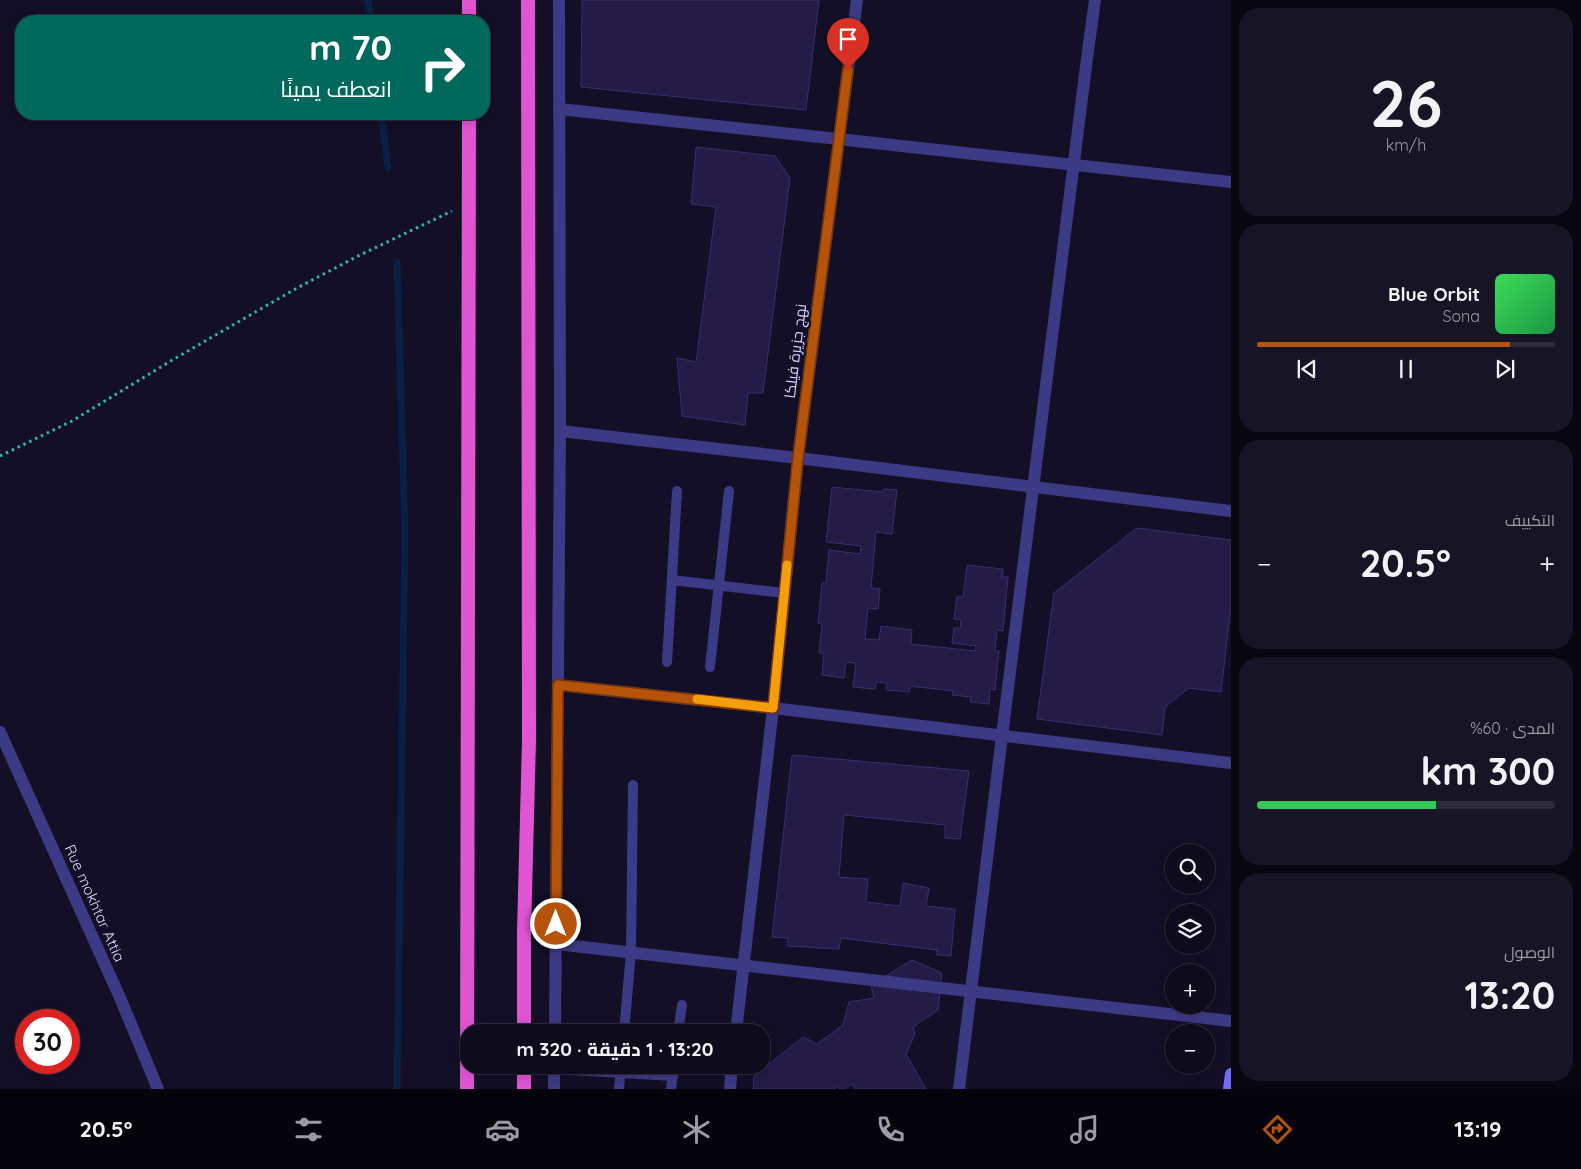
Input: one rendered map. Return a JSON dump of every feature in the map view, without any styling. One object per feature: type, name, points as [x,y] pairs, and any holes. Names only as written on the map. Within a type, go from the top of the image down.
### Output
[{"type":"highway","points":[[469,0],[469,15]]},
{"type":"highway","points":[[524,1024],[524,933],[529,740],[528,0]]},
{"type":"highway","points":[[467,1089],[469,120]]},
{"type":"highway","points":[[524,1074],[524,1089]]},
{"type":"main road","points":[[1229,1089],[1231,1074]]},
{"type":"street","points":[[555,1024],[560,431],[559,0]]},
{"type":"street","name":"نهج جزيرة فيلكا","points":[[737,1024],[773,708],[798,458],[857,0]]},
{"type":"street","points":[[959,1089],[1095,0]]},
{"type":"street","points":[[559,109],[1231,182]]},
{"type":"street","points":[[560,431],[1231,511]]},
{"type":"street","points":[[558,685],[773,708],[1231,763]]},
{"type":"street","name":"Rue mokhtar Attia","points":[[0,732],[121,1000],[158,1089]]},
{"type":"street","points":[[556,944],[1231,1021]]},
{"type":"street","points":[[554,1074],[554,1089]]},
{"type":"street","points":[[730,1089],[731,1074]]},
{"type":"lane","points":[[710,667],[729,490]]},
{"type":"lane","points":[[667,662],[677,491]]},
{"type":"lane","points":[[672,580],[784,593]]},
{"type":"lane","points":[[625,1024],[631,952],[633,785]]},
{"type":"lane","points":[[679,1024],[682,1005]]},
{"type":"lane","points":[[619,1089],[620,1074]]},
{"type":"lane","points":[[671,1089],[673,1074]]},
{"type":"path","points":[[0,456],[72,422],[174,359],[297,288],[469,202]]},
{"type":"building","points":[[582,0],[819,0],[806,110],[581,87]]},
{"type":"building","points":[[696,147],[775,156],[790,178],[763,393],[748,393],[745,425],[682,416],[677,358],[696,362],[716,207],[691,204]]},
{"type":"building","points":[[832,487],[883,492],[883,489],[897,490],[892,534],[876,532],[871,588],[880,589],[878,609],[868,608],[865,639],[879,640],[881,626],[912,630],[911,644],[975,651],[976,646],[952,643],[954,628],[960,628],[961,620],[954,619],[957,596],[963,597],[967,565],[1003,569],[1002,577],[1008,577],[1003,631],[997,630],[995,651],[999,651],[995,690],[990,689],[989,704],[970,702],[971,697],[952,695],[953,691],[910,686],[909,692],[886,690],[887,683],[876,682],[875,689],[853,687],[856,663],[846,662],[844,678],[822,675],[824,654],[819,653],[822,624],[818,623],[822,583],[826,583],[829,550],[860,554],[861,546],[826,542]]},
{"type":"building","points":[[1137,528],[1231,540],[1231,607],[1221,692],[1189,688],[1165,707],[1162,735],[1037,719],[1054,593]]},
{"type":"building","points":[[792,755],[969,771],[960,839],[945,838],[945,825],[844,815],[839,877],[868,879],[866,902],[900,906],[903,883],[929,888],[926,906],[955,909],[951,956],[937,955],[937,950],[841,938],[839,949],[787,946],[788,938],[772,937]]},
{"type":"building","points":[[912,960],[942,973],[938,1010],[913,1027],[915,1034],[906,1054],[926,1089],[855,1089],[852,1084],[845,1089],[840,1089],[838,1086],[834,1089],[753,1089],[754,1076],[757,1074],[770,1074],[770,1063],[803,1037],[817,1044],[843,1025],[849,1002],[874,998],[871,985]]},
{"type":"waterway","points":[[368,0],[370,15]]},
{"type":"waterway","points":[[382,120],[388,167]]},
{"type":"waterway","points":[[397,262],[405,532],[397,1089]]},
{"type":"slow traffic","points":[[697,699],[773,708],[787,565]]},
{"type":"route","points":[[556,924],[558,685],[773,708],[798,458],[848,69]]}]
